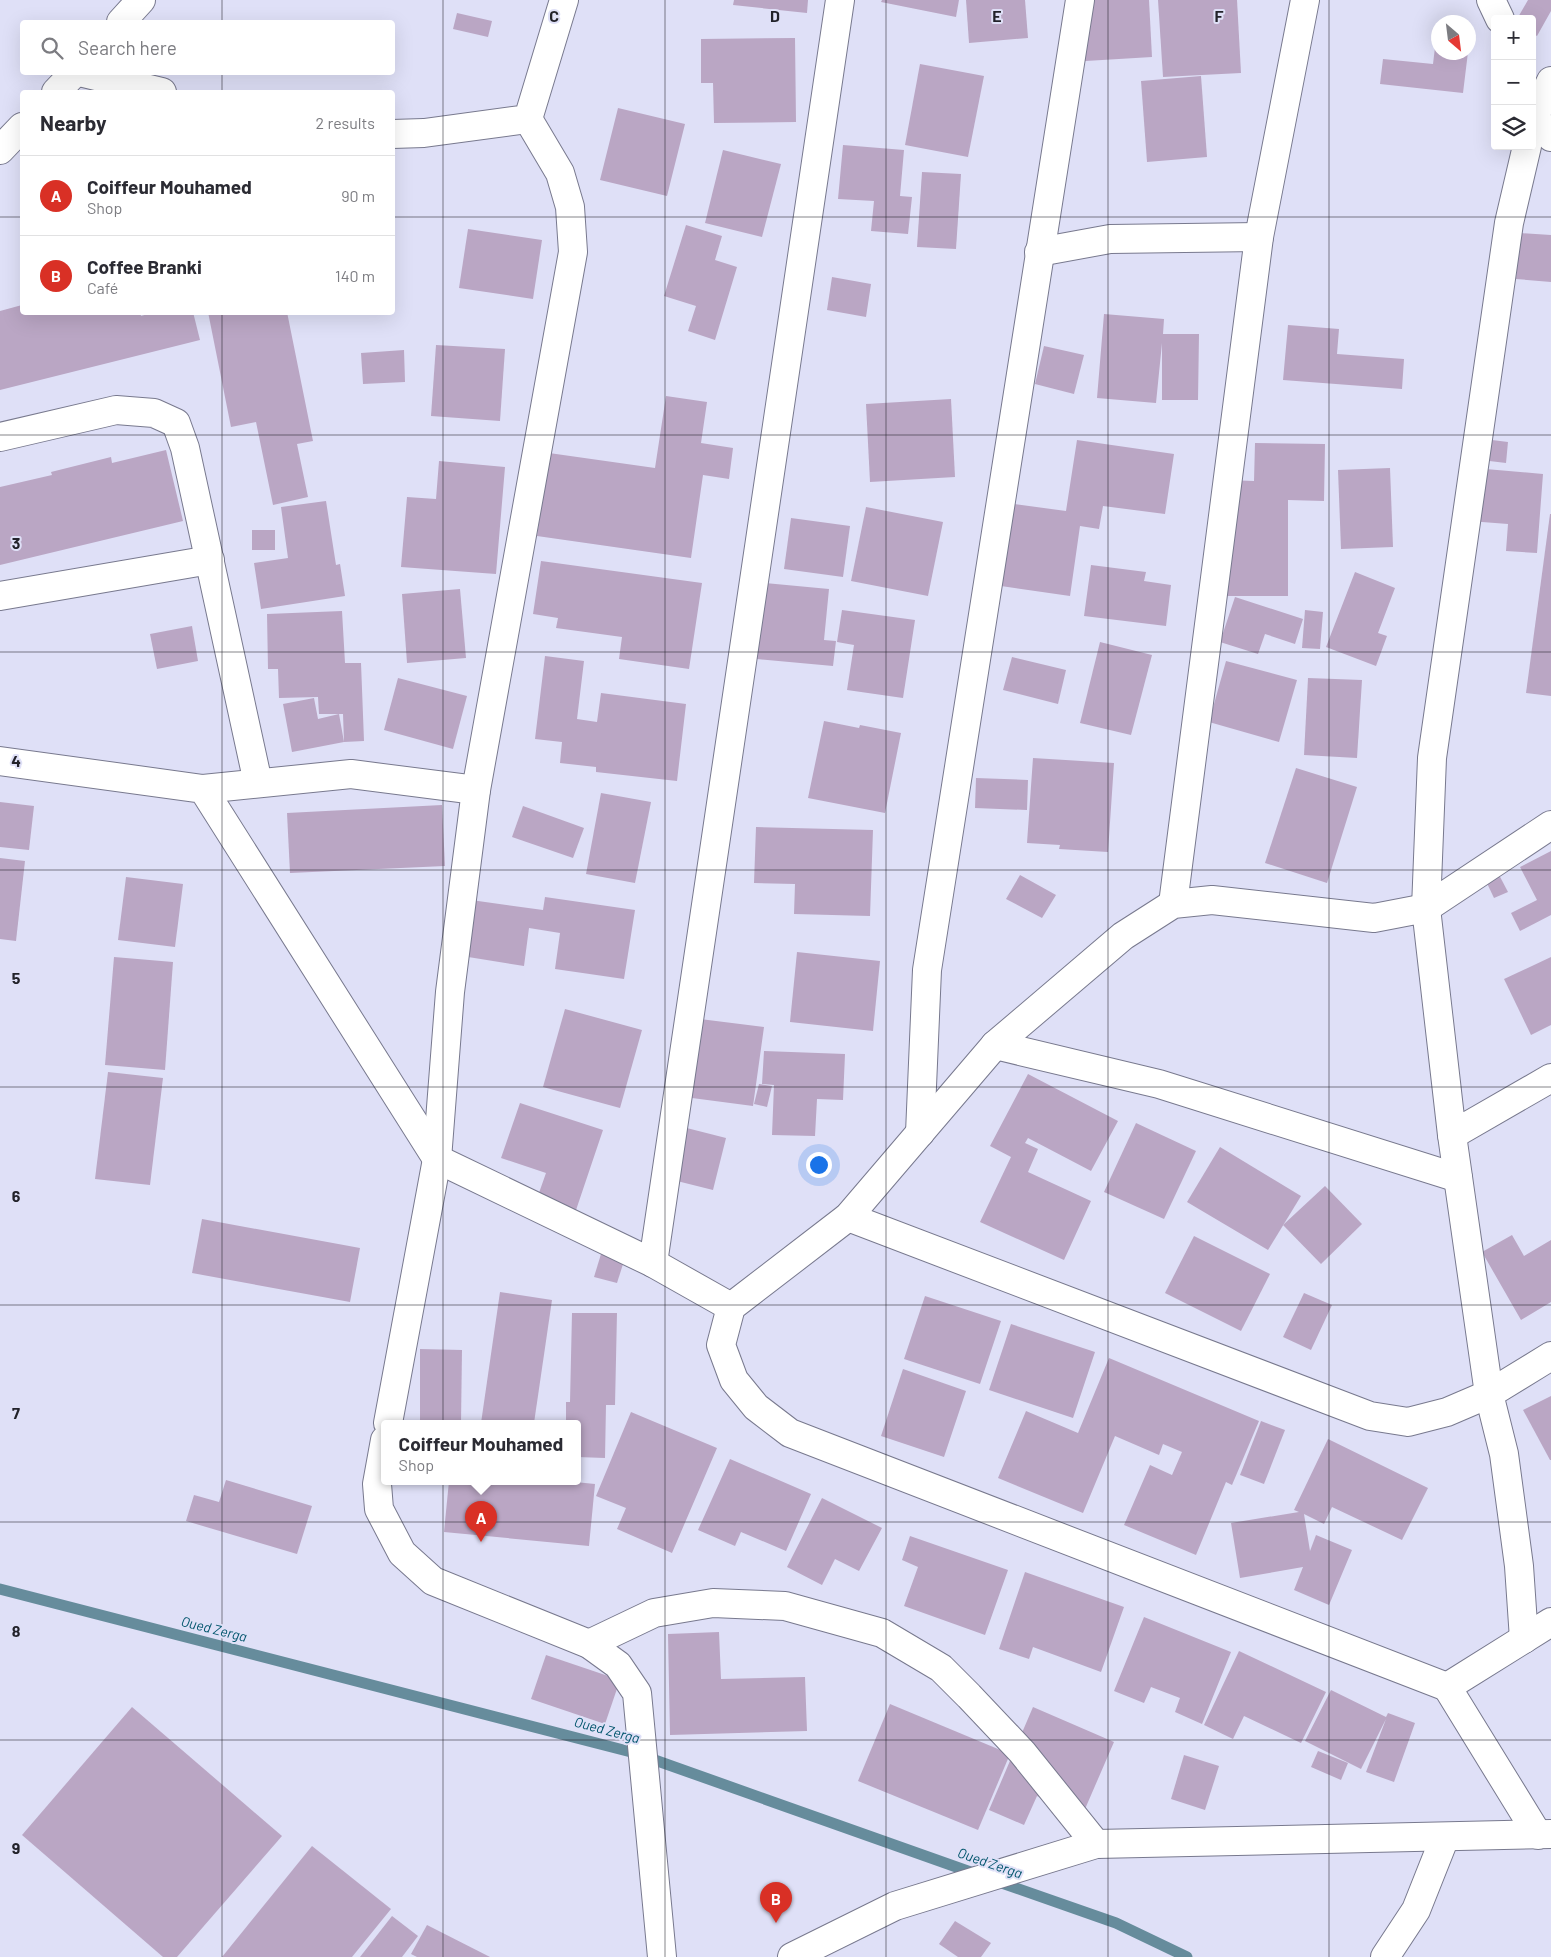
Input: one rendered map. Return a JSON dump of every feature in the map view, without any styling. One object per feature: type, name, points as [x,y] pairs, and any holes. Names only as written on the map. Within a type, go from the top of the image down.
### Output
[{"type":"street","points":[[123,20],[141,0]]},
{"type":"street","points":[[389,1420],[437,1159],[450,992],[476,790],[573,252],[570,207],[560,173],[528,119],[564,0]]},
{"type":"street","points":[[653,1263],[840,0]]},
{"type":"street","points":[[920,1133],[927,970],[1080,0]]},
{"type":"street","points":[[1174,904],[1259,237],[1305,0]]},
{"type":"street","points":[[1491,0],[1498,15]]},
{"type":"street","points":[[58,90],[72,75]]},
{"type":"street","points":[[91,75],[154,90]]},
{"type":"street","points":[[1536,111],[1551,81]]},
{"type":"street","points":[[395,134],[424,133],[528,119]]},
{"type":"street","points":[[1536,120],[1551,137]]},
{"type":"street","points":[[0,150],[20,129]]},
{"type":"street","points":[[1524,1639],[1520,1566],[1509,1501],[1504,1454],[1489,1394],[1458,1178],[1426,908],[1432,758],[1508,233],[1526,150]]},
{"type":"street","points":[[1039,252],[1110,239],[1259,237]]},
{"type":"street","points":[[0,437],[116,410],[154,413],[176,423],[185,448],[258,783]]},
{"type":"street","points":[[0,596],[210,560]]},
{"type":"street","points":[[0,761],[203,789],[351,774],[476,790]]},
{"type":"street","points":[[203,789],[437,1159],[653,1263],[731,1307]]},
{"type":"street","points":[[1544,1834],[1447,1687],[790,1433],[756,1407],[734,1380],[721,1345],[731,1307],[848,1217],[995,1045],[1123,936],[1174,904],[1212,900],[1374,918],[1426,908],[1551,825]]},
{"type":"street","points":[[995,1045],[1159,1084],[1458,1178]]},
{"type":"street","points":[[1452,1135],[1551,1078]]},
{"type":"street","points":[[848,1217],[1370,1416],[1408,1422],[1447,1412],[1489,1394],[1551,1356]]},
{"type":"street","points":[[381,1462],[377,1484],[378,1509],[402,1553],[433,1581],[589,1644],[618,1665],[636,1694],[662,1957]]},
{"type":"street","points":[[589,1644],[654,1613],[713,1603],[785,1606],[882,1633],[941,1668],[1022,1752],[1096,1844]]},
{"type":"street","points":[[1447,1687],[1551,1622]]},
{"type":"street","points":[[792,1957],[896,1906],[1096,1844],[1544,1834]]},
{"type":"street","points":[[1385,1957],[1416,1910],[1445,1837]]},
{"type":"building","points":[[734,0],[808,0],[807,13],[733,5]]},
{"type":"building","points":[[882,0],[959,0],[956,17],[881,2]]},
{"type":"building","points":[[966,0],[1025,0],[1028,38],[969,43]]},
{"type":"building","points":[[1066,0],[1149,0],[1152,57],[1069,62]]},
{"type":"building","points":[[1158,0],[1237,0],[1241,73],[1163,77]]},
{"type":"building","points":[[1528,0],[1551,0],[1551,11],[1537,36],[1536,15],[1519,15]]},
{"type":"building","points":[[457,13],[492,21],[488,37],[453,29]]},
{"type":"building","points":[[795,38],[796,122],[714,123],[713,83],[701,83],[701,39]]},
{"type":"building","points":[[1383,59],[1433,64],[1433,60],[1467,60],[1463,93],[1380,84]]},
{"type":"building","points":[[920,64],[984,76],[968,157],[905,145]]},
{"type":"building","points":[[1201,76],[1207,157],[1147,162],[1141,81]]},
{"type":"building","points":[[618,108],[685,124],[667,196],[600,180]]},
{"type":"building","points":[[843,145],[904,150],[900,196],[912,197],[908,234],[871,231],[874,201],[838,199]]},
{"type":"building","points":[[723,150],[781,164],[762,237],[705,223]]},
{"type":"building","points":[[922,172],[961,174],[956,249],[917,247]]},
{"type":"building","points":[[686,225],[722,236],[715,260],[737,267],[715,340],[688,331],[696,306],[664,296]]},
{"type":"building","points":[[468,229],[542,240],[533,299],[459,288]]},
{"type":"building","points":[[1520,233],[1551,235],[1551,282],[1516,279]]},
{"type":"building","points":[[832,277],[871,284],[866,317],[827,310]]},
{"type":"building","points":[[20,306],[20,315],[194,315],[200,340],[0,390],[0,311]]},
{"type":"building","points":[[1104,314],[1164,319],[1163,334],[1199,334],[1198,400],[1162,400],[1162,343],[1156,403],[1097,398]]},
{"type":"building","points":[[209,315],[288,315],[313,441],[297,444],[308,497],[273,505],[256,422],[231,427]]},
{"type":"building","points":[[1288,325],[1339,329],[1337,354],[1404,359],[1402,389],[1283,380]]},
{"type":"building","points":[[436,345],[505,349],[500,421],[431,416]]},
{"type":"building","points":[[1044,346],[1084,355],[1074,394],[1035,384]]},
{"type":"building","points":[[404,350],[405,382],[363,384],[361,353]]},
{"type":"building","points":[[666,396],[707,402],[701,443],[733,448],[729,479],[703,475],[691,558],[537,536],[549,453],[655,468]]},
{"type":"building","points":[[951,399],[955,477],[870,482],[866,404]]},
{"type":"building","points":[[1476,438],[1508,442],[1506,463],[1473,459]]},
{"type":"building","points":[[1077,440],[1174,454],[1165,514],[1103,506],[1099,529],[1080,526],[1070,596],[1001,586],[1014,504],[1066,511]]},
{"type":"building","points":[[1255,443],[1325,444],[1324,501],[1288,500],[1288,596],[1224,596],[1226,480],[1254,481]]},
{"type":"building","points":[[166,450],[183,521],[0,565],[0,487],[52,475],[51,472],[111,457],[112,463]]},
{"type":"building","points":[[439,461],[505,467],[496,574],[401,567],[407,497],[436,499]]},
{"type":"building","points":[[1390,468],[1393,547],[1341,549],[1338,470]]},
{"type":"building","points":[[1474,468],[1543,474],[1537,553],[1506,551],[1508,524],[1469,521]]},
{"type":"building","points":[[326,501],[336,565],[340,564],[345,596],[261,609],[254,563],[288,558],[281,507]]},
{"type":"building","points":[[866,507],[943,522],[928,596],[851,581]]},
{"type":"building","points":[[1551,514],[1551,696],[1526,693]]},
{"type":"building","points":[[791,518],[850,526],[843,577],[784,569]]},
{"type":"building","points":[[252,530],[275,530],[275,550],[252,550]]},
{"type":"building","points":[[541,561],[702,583],[689,669],[619,659],[622,637],[556,628],[558,618],[533,614]]},
{"type":"building","points":[[1091,565],[1146,572],[1144,581],[1171,585],[1166,626],[1084,616]]},
{"type":"building","points":[[1355,572],[1395,588],[1378,633],[1387,636],[1376,666],[1326,647]]},
{"type":"building","points":[[765,583],[829,589],[824,640],[836,641],[833,666],[757,659]]},
{"type":"building","points":[[460,589],[466,658],[407,663],[402,594]]},
{"type":"building","points":[[1235,597],[1303,619],[1295,644],[1265,634],[1258,654],[1220,642]]},
{"type":"building","points":[[842,610],[915,620],[903,698],[847,690],[854,645],[837,642]]},
{"type":"building","points":[[1305,610],[1323,612],[1320,649],[1302,648]]},
{"type":"building","points":[[342,611],[345,663],[361,663],[364,741],[344,742],[343,714],[319,714],[318,697],[279,698],[278,669],[268,669],[267,614]]},
{"type":"building","points":[[192,626],[198,661],[157,669],[150,634]]},
{"type":"building","points":[[1100,642],[1152,655],[1131,735],[1080,723]]},
{"type":"building","points":[[545,656],[584,661],[577,719],[597,722],[601,693],[686,704],[677,781],[596,772],[596,767],[560,763],[562,742],[535,739]]},
{"type":"building","points":[[1012,657],[1066,670],[1058,704],[1003,690]]},
{"type":"building","points":[[1226,661],[1297,680],[1279,742],[1209,722]]},
{"type":"building","points":[[398,678],[467,696],[453,749],[384,730]]},
{"type":"building","points":[[1308,678],[1362,680],[1357,758],[1304,755]]},
{"type":"building","points":[[314,698],[318,719],[339,714],[344,742],[292,752],[283,704]]},
{"type":"building","points":[[824,721],[859,728],[860,725],[901,733],[885,813],[808,798]]},
{"type":"building","points":[[1033,758],[1114,763],[1108,852],[1059,849],[1060,845],[1027,843]]},
{"type":"building","points":[[1296,768],[1357,787],[1327,883],[1265,863]]},
{"type":"building","points":[[976,778],[1028,780],[1027,810],[975,808]]},
{"type":"building","points":[[601,793],[651,802],[635,883],[586,874]]},
{"type":"building","points":[[0,802],[34,806],[29,850],[0,847]]},
{"type":"building","points":[[442,805],[445,866],[290,873],[287,813]]},
{"type":"building","points":[[523,806],[584,828],[573,858],[512,837]]},
{"type":"building","points":[[756,827],[873,830],[870,916],[794,914],[795,884],[754,883]]},
{"type":"building","points":[[1551,851],[1551,915],[1520,931],[1511,913],[1537,900],[1520,867]]},
{"type":"building","points":[[0,858],[25,861],[16,941],[0,939]]},
{"type":"building","points":[[1497,871],[1508,892],[1494,898],[1484,877]]},
{"type":"building","points":[[1020,875],[1056,895],[1042,918],[1006,899]]},
{"type":"building","points":[[126,877],[183,884],[175,947],[118,940]]},
{"type":"building","points":[[545,897],[635,910],[624,979],[555,969],[560,933],[529,928],[524,966],[462,956],[471,900],[543,910]]},
{"type":"building","points":[[797,952],[880,961],[873,1031],[790,1022]]},
{"type":"building","points":[[114,957],[173,962],[165,1070],[105,1065]]},
{"type":"building","points":[[1551,957],[1551,1025],[1531,1035],[1504,979]]},
{"type":"building","points":[[565,1009],[642,1030],[620,1108],[543,1087]]},
{"type":"building","points":[[692,1018],[764,1027],[753,1106],[692,1098],[698,1053],[688,1052]]},
{"type":"building","points":[[764,1051],[845,1054],[843,1100],[817,1099],[815,1136],[772,1135],[774,1085],[762,1084]]},
{"type":"building","points":[[108,1072],[163,1078],[150,1185],[95,1179]]},
{"type":"building","points":[[1028,1074],[1118,1121],[1091,1171],[1028,1138],[1025,1143],[1038,1149],[1028,1172],[1091,1201],[1064,1260],[980,1222],[1011,1157],[990,1146]]},
{"type":"building","points":[[759,1084],[772,1086],[767,1107],[754,1104]]},
{"type":"building","points":[[520,1103],[603,1130],[573,1219],[534,1207],[546,1173],[501,1158]]},
{"type":"building","points":[[1136,1123],[1196,1151],[1164,1219],[1104,1192]]},
{"type":"building","points":[[671,1124],[726,1138],[713,1190],[657,1176]]},
{"type":"building","points":[[1220,1147],[1301,1196],[1268,1250],[1187,1202]]},
{"type":"building","points":[[1325,1186],[1362,1224],[1321,1264],[1283,1225]]},
{"type":"building","points":[[202,1219],[360,1248],[350,1302],[192,1273]]},
{"type":"building","points":[[1512,1235],[1524,1256],[1551,1240],[1551,1302],[1521,1320],[1482,1252]]},
{"type":"building","points":[[1194,1236],[1270,1274],[1241,1331],[1165,1293]]},
{"type":"building","points":[[601,1254],[624,1261],[617,1283],[594,1277]]},
{"type":"building","points":[[500,1292],[552,1300],[534,1420],[481,1420]]},
{"type":"building","points":[[1304,1293],[1332,1305],[1311,1350],[1283,1337]]},
{"type":"building","points":[[925,1296],[1001,1321],[980,1384],[904,1359]]},
{"type":"building","points":[[572,1313],[617,1313],[615,1405],[606,1405],[605,1458],[581,1457],[581,1420],[566,1420],[566,1402],[570,1402]]},
{"type":"building","points":[[1011,1324],[1095,1352],[1073,1418],[989,1390]]},
{"type":"building","points":[[420,1349],[462,1350],[461,1420],[420,1420]]},
{"type":"building","points":[[1109,1358],[1259,1421],[1232,1485],[1226,1482],[1196,1555],[1124,1525],[1150,1465],[1172,1475],[1182,1452],[1163,1444],[1159,1455],[1115,1436],[1083,1513],[998,1478],[1026,1411],[1078,1433]]},
{"type":"building","points":[[903,1369],[966,1391],[944,1457],[881,1436]]},
{"type":"building","points":[[1551,1396],[1551,1460],[1550,1460],[1523,1410]]},
{"type":"building","points":[[631,1412],[717,1448],[672,1553],[617,1529],[626,1508],[596,1496]]},
{"type":"building","points":[[1261,1421],[1285,1430],[1264,1484],[1240,1475]]},
{"type":"building","points":[[1328,1439],[1428,1488],[1402,1540],[1332,1507],[1324,1524],[1304,1514],[1310,1551],[1316,1535],[1352,1550],[1329,1605],[1294,1590],[1303,1567],[1240,1578],[1231,1523],[1299,1512],[1294,1510]]},
{"type":"building","points":[[730,1459],[811,1494],[786,1551],[741,1532],[735,1546],[698,1530]]},
{"type":"building","points":[[226,1480],[312,1506],[297,1554],[186,1521],[194,1495],[219,1502]]},
{"type":"building","points":[[595,1484],[589,1546],[444,1532],[449,1485]]},
{"type":"building","points":[[822,1498],[882,1528],[859,1571],[835,1559],[822,1585],[787,1567]]},
{"type":"building","points":[[910,1536],[1008,1570],[985,1635],[904,1606],[918,1567],[902,1560]]},
{"type":"building","points":[[1025,1572],[1124,1607],[1101,1672],[1033,1647],[1029,1659],[999,1649]]},
{"type":"building","points":[[1144,1617],[1231,1652],[1202,1724],[1175,1712],[1180,1698],[1151,1687],[1144,1703],[1114,1691]]},
{"type":"building","points":[[719,1632],[721,1679],[805,1677],[807,1731],[670,1735],[668,1634]]},
{"type":"building","points":[[1239,1651],[1326,1692],[1301,1743],[1244,1716],[1233,1739],[1204,1725]]},
{"type":"building","points":[[546,1655],[620,1680],[605,1724],[531,1699]]},
{"type":"building","points":[[1331,1690],[1386,1717],[1388,1713],[1415,1723],[1394,1782],[1366,1772],[1386,1719],[1361,1769],[1305,1741]]},
{"type":"building","points":[[890,1704],[1010,1754],[978,1830],[858,1781]]},
{"type":"building","points":[[132,1707],[282,1836],[177,1957],[163,1957],[22,1835]]},
{"type":"building","points":[[1033,1707],[1114,1742],[1082,1816],[1037,1796],[1024,1825],[989,1810]]},
{"type":"building","points":[[1318,1751],[1348,1763],[1341,1780],[1311,1767]]},
{"type":"building","points":[[1184,1755],[1219,1766],[1205,1810],[1171,1799]]},
{"type":"building","points":[[312,1846],[391,1909],[352,1957],[222,1957]]},
{"type":"building","points":[[392,1916],[418,1936],[402,1957],[360,1957]]},
{"type":"building","points":[[955,1921],[991,1943],[981,1957],[958,1957],[939,1944]]},
{"type":"building","points":[[427,1925],[490,1957],[417,1957],[411,1954]]},
{"type":"waterway","name":"Oued Zerga","points":[[0,1589],[635,1753],[979,1875]]},
{"type":"waterway","name":"Oued Zerga","points":[[996,1881],[1116,1923],[1187,1957]]},
{"type":"place","name":"Coiffeur Mouhamed","points":[[481,1542]]},
{"type":"place","name":"Coffee Branki","points":[[776,1923]]}]
